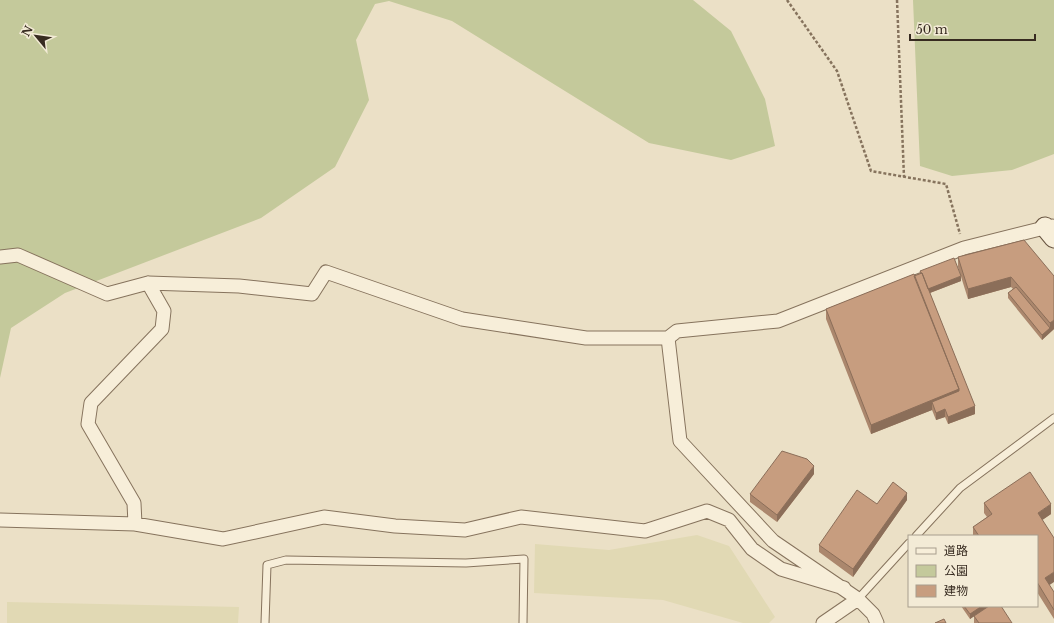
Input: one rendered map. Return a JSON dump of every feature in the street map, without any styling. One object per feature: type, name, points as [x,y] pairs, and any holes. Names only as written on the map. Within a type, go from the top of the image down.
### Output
[{"type":"street","points":[[0,257],[18,255],[107,294],[148,283],[239,286],[312,294],[326,272],[462,319],[586,338],[668,338],[677,331],[778,321],[964,248],[1051,230]]},
{"type":"street","points":[[135,524],[134,503],[88,424],[91,404],[162,329],[164,311],[148,283]]},
{"type":"street","points":[[668,338],[680,441],[773,541],[858,599],[873,614],[877,623]]},
{"type":"street","points":[[0,520],[135,524],[223,539],[324,516],[396,526],[465,530],[520,517],[645,531],[707,510],[729,520],[752,549],[781,569],[844,588]]},
{"type":"street","points":[[823,623],[858,599]]},
{"type":"lane","points":[[917,535],[960,488],[1054,418]]},
{"type":"lane","points":[[858,599],[908,544]]},
{"type":"lane","points":[[265,623],[267,565],[286,560],[466,563],[524,559],[524,623]]},
{"type":"path","points":[[787,0],[837,71],[871,171],[946,184],[964,248]]},
{"type":"path","points":[[897,0],[904,177]]},
{"type":"shaded area","points":[[697,535],[729,546],[775,617],[769,623],[743,623],[663,600],[534,593],[535,544],[609,550]]},
{"type":"shaded area","points":[[7,602],[239,607],[238,623],[7,623]]},
{"type":"green space","points":[[0,0],[693,0],[731,31],[765,99],[775,146],[731,160],[649,143],[452,21],[389,1],[375,4],[356,40],[369,100],[335,167],[261,218],[65,293],[11,328],[0,378]]},
{"type":"green space","points":[[913,0],[1054,0],[1054,154],[1012,170],[952,176],[920,166]]},
{"type":"building","points":[[1024,240],[1054,276],[1054,320],[1050,323],[1011,277],[968,289],[958,257]]},
{"type":"building","points":[[954,258],[961,276],[928,289],[920,271]]},
{"type":"building","points":[[922,273],[975,406],[948,417],[945,409],[936,413],[932,402],[959,391],[959,389],[914,276]]},
{"type":"building","points":[[914,274],[959,389],[871,425],[826,309]]},
{"type":"building","points":[[1016,287],[1050,328],[1042,335],[1008,293]]},
{"type":"building","points":[[782,451],[807,459],[814,466],[777,515],[750,494]]},
{"type":"building","points":[[1030,472],[1051,504],[1038,513],[1054,538],[1054,572],[1045,578],[1054,592],[1054,610],[1038,584],[1038,535],[978,535],[973,527],[992,514],[984,503]]},
{"type":"building","points":[[893,482],[907,493],[853,569],[819,545],[857,490],[877,504]]},
{"type":"building","points":[[965,607],[980,607],[970,614]]},
{"type":"building","points":[[988,607],[1002,607],[1012,623],[979,623],[974,616]]},
{"type":"building","points":[[944,619],[946,623],[935,623]]}]
